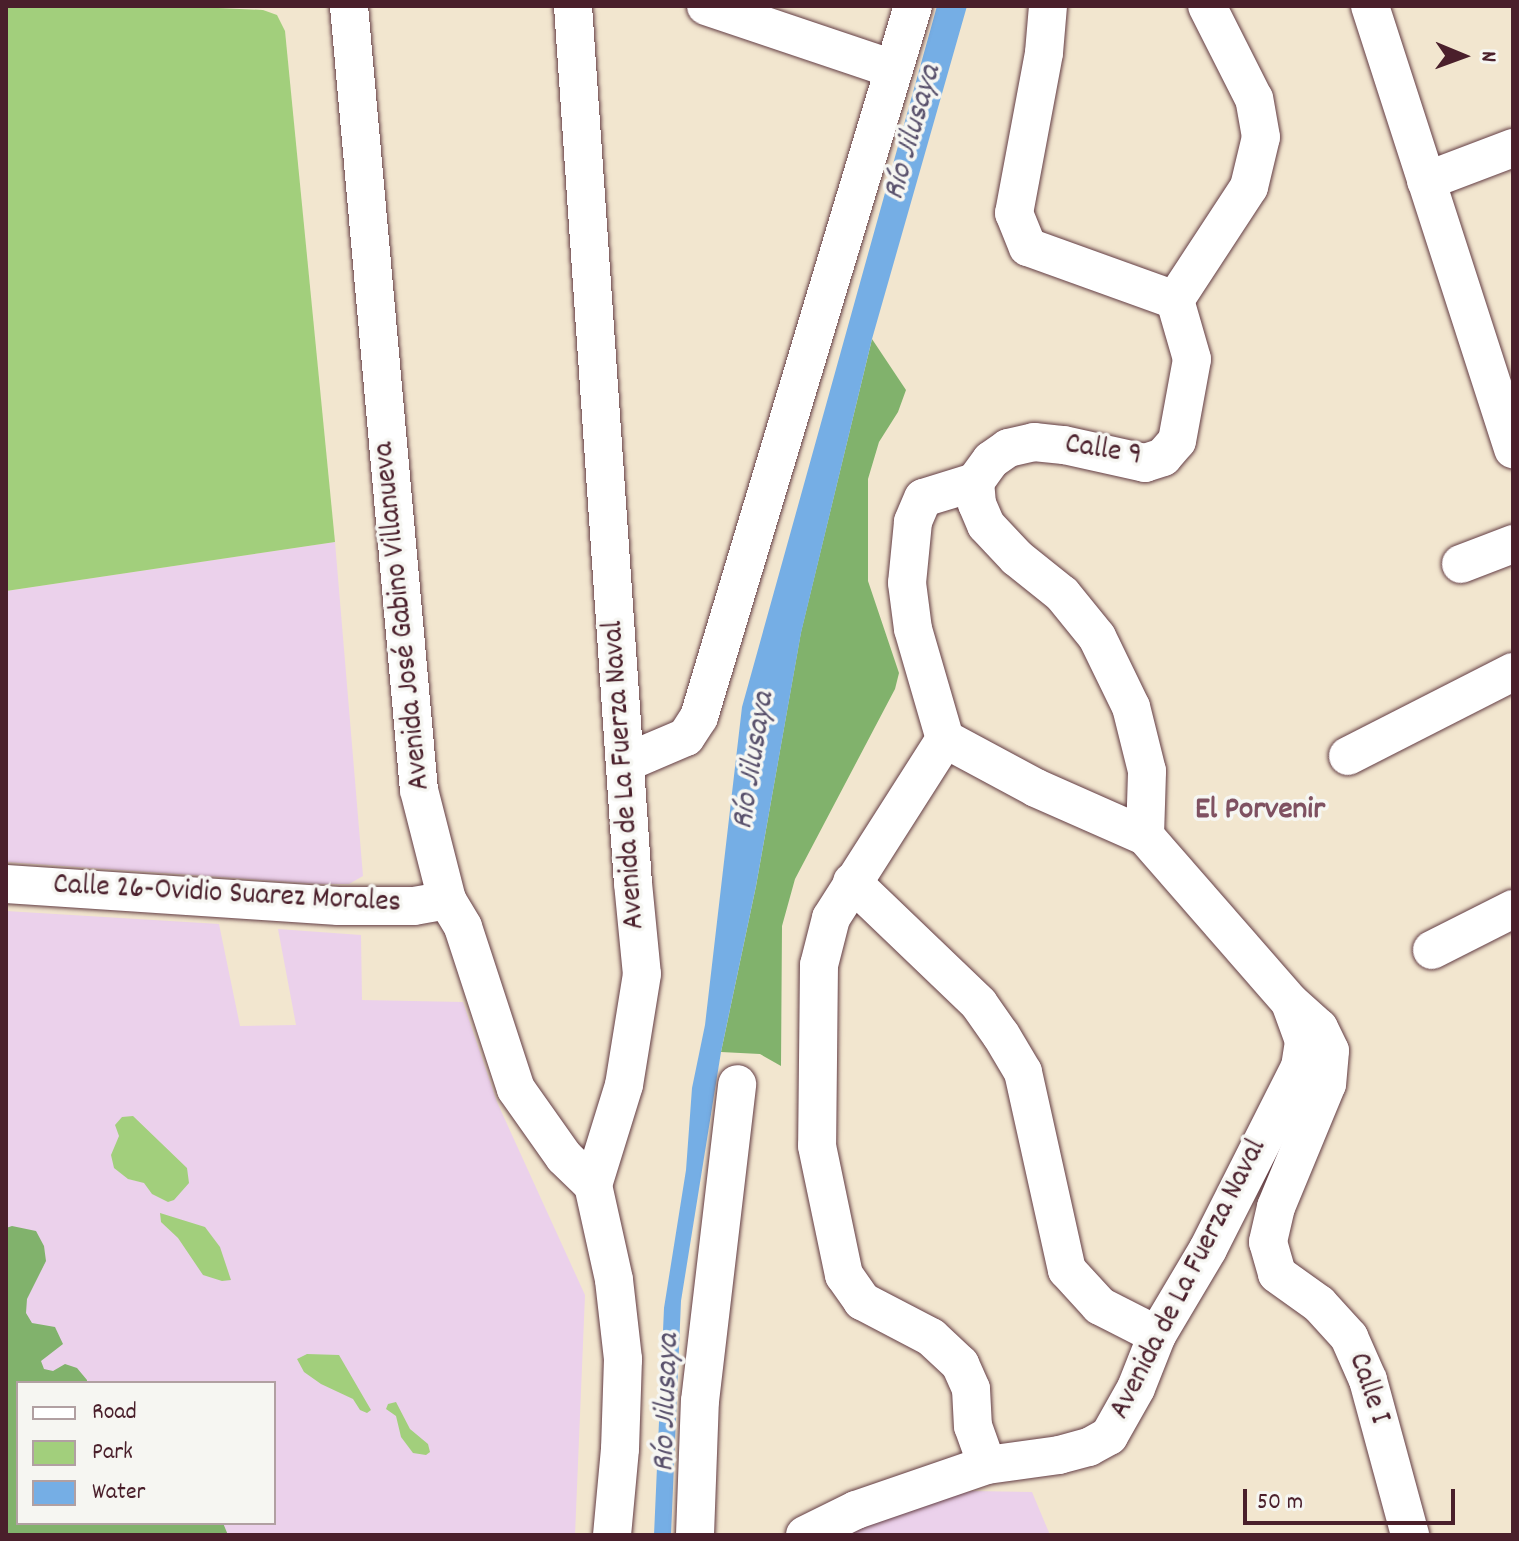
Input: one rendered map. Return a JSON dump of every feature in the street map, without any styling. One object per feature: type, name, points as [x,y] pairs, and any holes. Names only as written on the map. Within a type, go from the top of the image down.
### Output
[{"type":"street","name":"Avenida José Gabino Villanueva","points":[[349,6],[419,790],[447,900],[463,927],[516,1089],[564,1157],[593,1185]]},
{"type":"street","name":"Avenida de La Fuerza Naval","points":[[573,6],[642,974],[624,1085],[593,1185],[614,1280],[623,1359],[623,1405],[612,1535]]},
{"type":"street","points":[[706,6],[893,69]]},
{"type":"street","points":[[625,763],[686,737],[699,717],[913,6]]},
{"type":"street","points":[[1048,6],[1044,53],[1014,213],[1028,247],[1175,300],[1249,187],[1261,137],[1254,99],[1207,6]]},
{"type":"street","points":[[1370,6],[1426,181],[1502,374],[1513,449]]},
{"type":"street","points":[[1426,181],[1513,148]]},
{"type":"street","name":"Calle 9","points":[[975,482],[999,454],[1034,442],[1064,445],[1145,463],[1163,457],[1177,441],[1192,359],[1175,300]]},
{"type":"street","points":[[1145,836],[1147,771],[1131,707],[1097,637],[1062,594],[1017,558],[986,525],[977,504],[975,482],[923,498],[913,522],[907,583],[913,629],[945,739],[1036,788],[1145,836],[1290,1002]]},
{"type":"street","points":[[1461,564],[1513,544]]},
{"type":"street","points":[[1348,756],[1513,672]]},
{"type":"street","points":[[945,739],[831,918],[819,965],[817,1146],[838,1259],[844,1275],[862,1301],[931,1337],[960,1364],[971,1389],[973,1426],[987,1465]]},
{"type":"street","points":[[852,882],[979,1004],[1023,1072],[1067,1270],[1100,1306],[1157,1335]]},
{"type":"street","name":"Calle 26-Ovidio Suarez Morales","points":[[6,884],[338,906],[414,906],[447,900]]},
{"type":"street","points":[[1432,950],[1513,909]]},
{"type":"street","name":"Avenida de La Fuerza Naval","points":[[805,1535],[856,1510],[987,1465],[1059,1455],[1103,1441],[1115,1429],[1136,1388],[1157,1335],[1208,1249],[1300,1067],[1304,1041],[1290,1002]]},
{"type":"street","name":"Calle I","points":[[1290,1002],[1319,1028],[1330,1051],[1327,1084],[1276,1207],[1268,1242],[1277,1274],[1319,1304],[1349,1337],[1368,1380],[1410,1535]]},
{"type":"street","points":[[695,1535],[700,1401],[737,1084]]},
{"type":"shaded area","points":[[335,542],[363,876],[349,884],[319,884],[6,862],[6,591]]},
{"type":"shaded area","points":[[6,911],[219,924],[240,1026],[296,1025],[278,929],[361,935],[362,1000],[463,1002],[497,1102],[585,1295],[575,1535],[6,1535]]},
{"type":"shaded area","points":[[972,1491],[1032,1492],[1050,1535],[840,1535],[894,1513]]},
{"type":"green space","points":[[6,6],[175,6],[263,10],[277,15],[285,31],[335,542],[6,591]]},
{"type":"green space","points":[[872,339],[906,390],[898,412],[879,442],[868,479],[868,581],[899,673],[895,689],[795,879],[782,926],[781,1066],[760,1054],[721,1052],[756,886],[801,632]]},
{"type":"green space","points":[[133,1116],[187,1168],[189,1183],[174,1200],[168,1202],[152,1194],[144,1183],[128,1179],[114,1168],[111,1155],[119,1136],[115,1125],[122,1117]]},
{"type":"green space","points":[[160,1213],[205,1227],[220,1247],[231,1280],[222,1281],[203,1275],[178,1238],[161,1222]]},
{"type":"green space","points":[[12,1226],[36,1231],[44,1246],[46,1261],[27,1299],[26,1313],[32,1323],[55,1327],[63,1344],[41,1361],[44,1369],[53,1371],[65,1364],[77,1368],[87,1380],[16,1381],[16,1525],[224,1525],[228,1535],[6,1535],[6,1228]]},
{"type":"green space","points":[[307,1354],[339,1355],[371,1410],[367,1413],[360,1410],[353,1399],[304,1372],[297,1359]]},
{"type":"green space","points":[[396,1402],[410,1429],[428,1444],[430,1452],[426,1455],[413,1453],[401,1437],[396,1416],[386,1409],[388,1404]]},
{"type":"water","name":"Río Jilusaya","points":[[937,6],[967,6],[872,339],[801,633],[756,886],[721,1052],[681,1301],[671,1535],[654,1535],[664,1308],[686,1170],[692,1088],[705,1025],[742,707]]},
{"type":"district","name":"El Porvenir","points":[[1260,811]]}]
